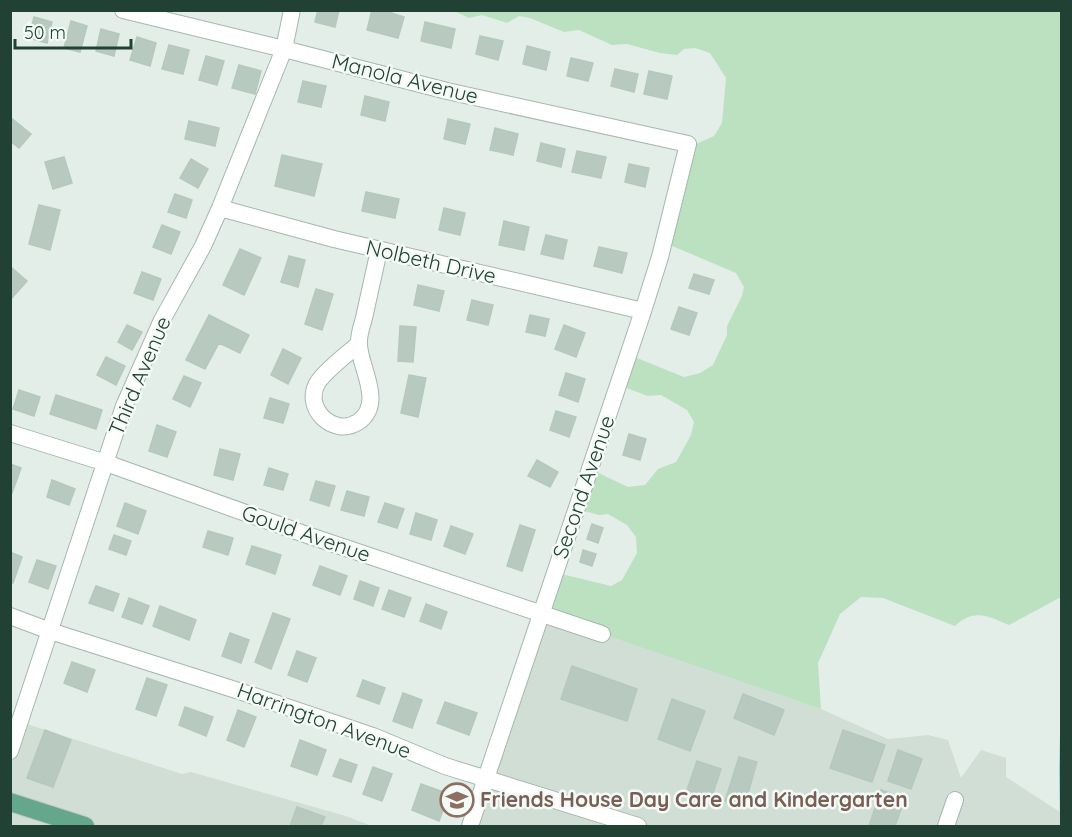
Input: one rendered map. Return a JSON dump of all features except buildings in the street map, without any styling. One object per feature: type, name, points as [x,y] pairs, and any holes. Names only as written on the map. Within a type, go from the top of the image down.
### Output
[{"type":"main road","points":[[10,801],[85,826]]},
{"type":"street","name":"Manola Avenue","points":[[123,10],[447,91],[687,144]]},
{"type":"street","name":"Third Avenue","points":[[10,751],[124,406],[162,320],[203,246],[220,208],[284,49],[292,10]]},
{"type":"street","name":"Second Avenue","points":[[470,826],[643,311],[660,257],[687,144]]},
{"type":"street","name":"Nolbeth Drive","points":[[220,208],[379,250],[643,311]]},
{"type":"street","points":[[358,344],[319,381],[314,391],[314,403],[318,413],[326,421],[337,426],[348,426],[358,422],[366,414],[371,404],[371,392],[358,344],[379,250]]},
{"type":"street","name":"Gould Avenue","points":[[10,433],[106,463],[310,536],[602,634]]},
{"type":"street","name":"Harrington Avenue","points":[[10,616],[318,717],[373,736],[445,766],[638,826]]},
{"type":"street","points":[[946,826],[956,800]]},
{"type":"shaded area","points":[[540,617],[584,628],[821,709],[888,739],[928,735],[948,740],[961,778],[981,750],[1006,758],[1006,777],[1060,812],[1060,826],[466,826]]},
{"type":"shaded area","points":[[10,714],[27,724],[182,774],[191,772],[346,816],[372,826],[11,826]]},
{"type":"green space","points":[[454,11],[1061,11],[1061,597],[1009,625],[975,615],[962,620],[955,626],[883,598],[861,597],[840,614],[818,663],[821,709],[584,628],[540,617],[553,572],[611,586],[622,580],[637,553],[636,537],[627,525],[608,514],[599,515],[577,509],[588,468],[628,487],[645,485],[658,469],[676,462],[691,435],[694,422],[687,410],[661,395],[648,396],[624,387],[627,354],[684,377],[700,373],[713,365],[727,335],[727,326],[742,296],[744,287],[736,273],[670,245],[685,149],[714,136],[722,123],[726,78],[710,53],[695,48],[684,49],[677,55],[660,53],[627,44],[612,45],[579,30],[564,32],[530,18],[519,16],[507,23],[482,15],[469,18]]},
{"type":"water","points":[[1061,693],[1062,826],[1060,826],[1059,771]]},
{"type":"place","name":"Friends House Day Care and Kindergarten","points":[[457,800]]}]
